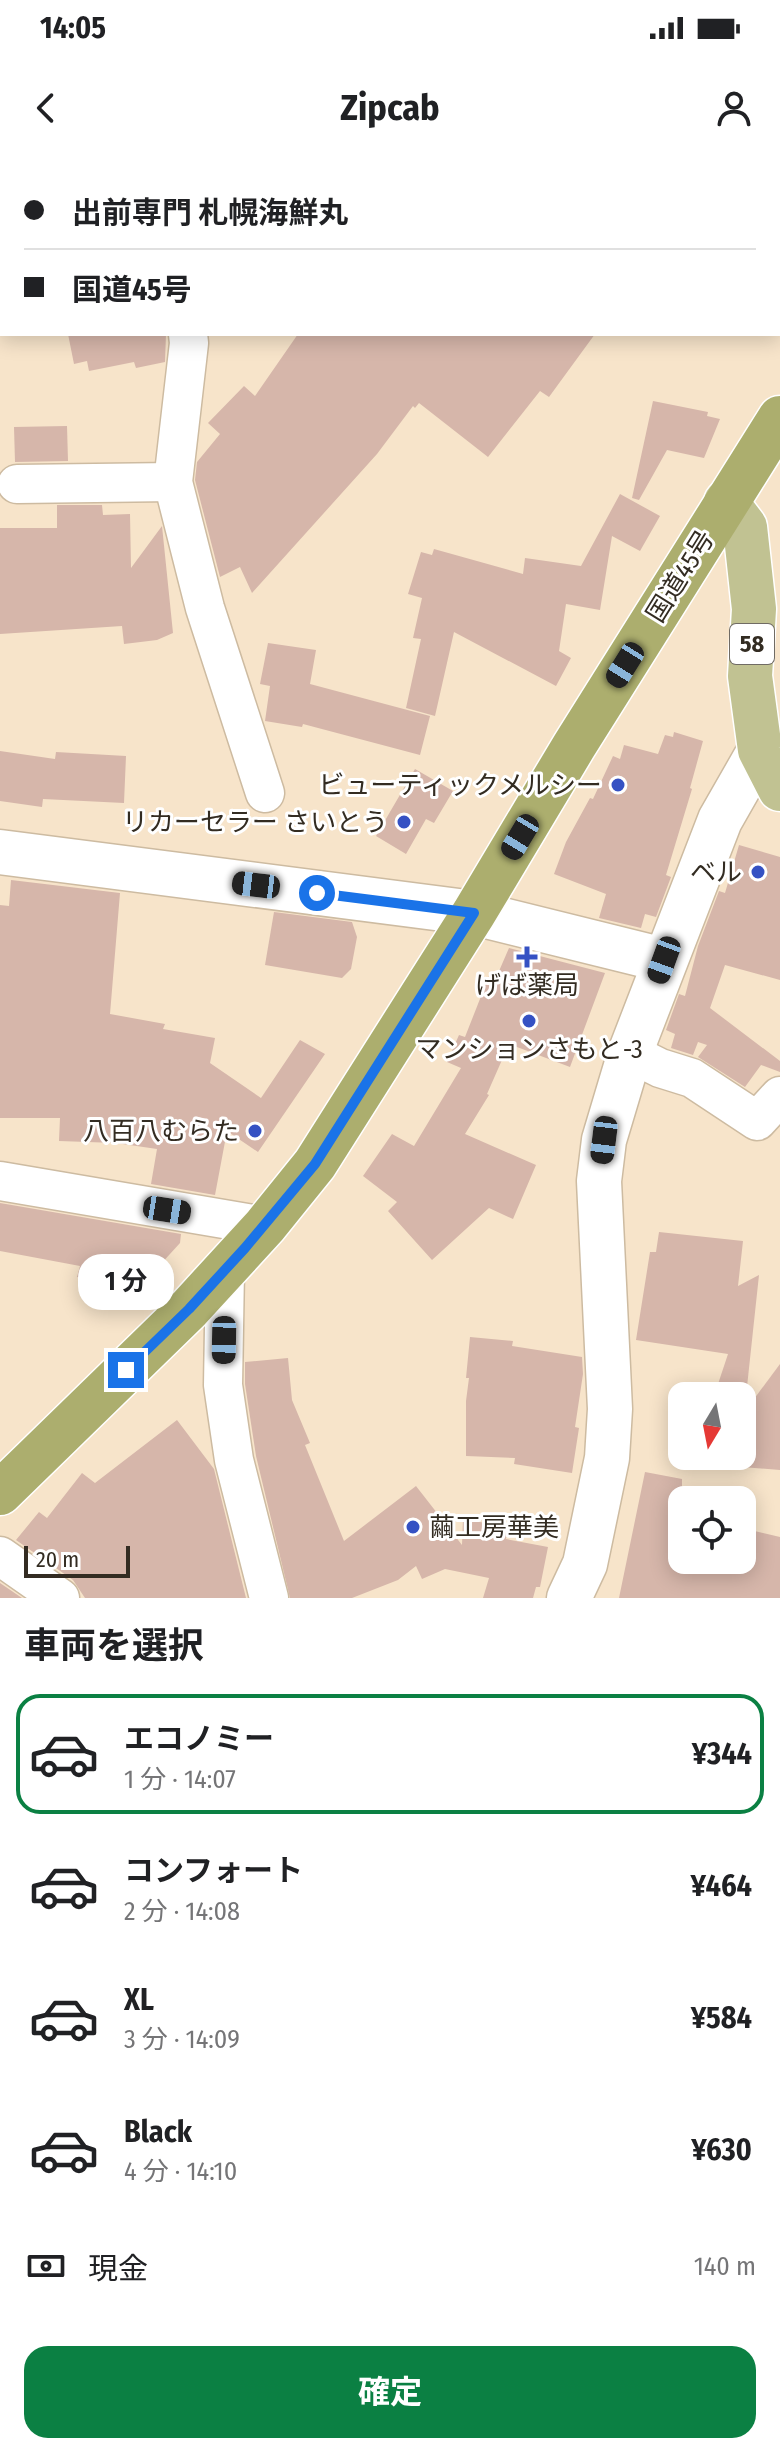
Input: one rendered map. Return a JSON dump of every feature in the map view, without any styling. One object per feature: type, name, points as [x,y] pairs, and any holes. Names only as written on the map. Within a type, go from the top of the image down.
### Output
[{"type":"highway","name":"国道45号","points":[[0,1493],[189,1309],[265,1226],[315,1164],[780,418]]},
{"type":"main road","name":"58","points":[[726,502],[745,527],[754,609],[750,676],[760,750],[780,789]]},
{"type":"street","points":[[188,336],[173,482],[205,608],[265,793]]},
{"type":"street","points":[[17,484],[173,482]]},
{"type":"street","points":[[569,1598],[585,1564],[607,1458],[610,1409],[599,1181],[604,1140],[630,1053],[720,820],[760,750]]},
{"type":"street","points":[[0,852],[474,913],[664,960]]},
{"type":"street","points":[[630,1053],[660,1068],[692,1078],[757,1121],[780,1096]]},
{"type":"street","points":[[0,1181],[265,1226]]},
{"type":"street","points":[[225,1270],[223,1385],[234,1460],[269,1598]]},
{"type":"street","points":[[0,1556],[60,1598]]},
{"type":"building","points":[[68,336],[166,336],[165,362],[136,368],[134,362],[89,371],[87,361],[74,364]]},
{"type":"building","points":[[297,336],[594,336],[549,397],[540,391],[488,457],[419,403],[415,408],[413,406],[377,454],[252,593],[240,567],[220,577],[195,480],[197,462],[220,434],[208,423],[244,386],[255,396]]},
{"type":"building","points":[[653,401],[708,412],[707,416],[720,419],[704,458],[667,450],[639,500],[632,498]]},
{"type":"building","points":[[67,426],[68,461],[15,462],[14,427]]},
{"type":"building","points":[[620,494],[660,516],[640,551],[612,536],[600,610],[566,604],[559,651],[571,658],[556,686],[454,632],[435,716],[406,708],[421,639],[413,638],[422,598],[408,594],[421,552],[432,555],[434,549],[523,574],[525,558],[581,566]]},
{"type":"building","points":[[57,505],[102,505],[103,515],[130,514],[131,568],[162,526],[173,633],[157,640],[124,644],[122,626],[0,634],[0,528],[57,528]]},
{"type":"building","points":[[268,643],[316,650],[310,684],[430,716],[420,755],[303,724],[302,727],[265,721],[270,686],[260,684]]},
{"type":"building","points":[[674,732],[703,741],[666,875],[671,877],[656,917],[645,914],[641,928],[599,918],[606,894],[554,874],[566,842],[590,798],[593,799],[613,756],[620,759],[624,745],[658,754],[665,735],[673,737]]},
{"type":"building","points":[[0,751],[55,759],[56,752],[126,756],[124,803],[43,799],[42,807],[0,801]]},
{"type":"building","points":[[415,769],[453,791],[434,823],[426,819],[406,854],[376,836]]},
{"type":"building","points":[[739,845],[780,857],[780,980],[725,965],[710,1008],[780,1061],[780,1072],[761,1065],[745,1087],[698,1057],[707,1045],[698,1042],[693,1055],[671,1048],[675,1034],[666,1030],[679,994],[685,996],[698,946],[719,891],[725,893]]},
{"type":"building","points":[[11,880],[120,893],[110,1014],[165,1024],[163,1029],[215,1038],[210,1063],[261,1098],[300,1040],[325,1054],[258,1152],[227,1131],[215,1195],[151,1184],[157,1149],[116,1143],[59,1141],[60,1118],[0,1118],[0,905],[9,906]]},
{"type":"building","points":[[274,912],[352,922],[357,937],[351,969],[342,978],[265,965]]},
{"type":"building","points":[[509,948],[605,973],[570,1067],[509,1044],[489,1095],[465,1134],[536,1165],[513,1219],[489,1208],[432,1260],[388,1211],[397,1202],[363,1176],[392,1134],[414,1146],[461,1068],[447,1062],[459,1035],[465,1037],[489,976],[496,978]]},
{"type":"building","points":[[0,1203],[181,1234],[180,1243],[139,1288],[77,1277],[80,1266],[0,1251]]},
{"type":"building","points":[[659,1232],[743,1241],[738,1286],[759,1275],[748,1382],[719,1382],[728,1354],[636,1340],[650,1252],[656,1252]]},
{"type":"building","points":[[470,1337],[513,1341],[512,1346],[582,1357],[583,1374],[575,1427],[579,1428],[572,1473],[514,1464],[515,1458],[466,1456],[469,1378],[466,1378]]},
{"type":"building","points":[[288,1358],[292,1400],[310,1443],[305,1445],[344,1541],[416,1486],[462,1545],[463,1519],[508,1527],[506,1539],[548,1547],[540,1587],[536,1587],[533,1598],[483,1598],[489,1578],[445,1569],[422,1579],[416,1566],[398,1580],[352,1598],[290,1598],[256,1456],[245,1384],[245,1362]]},
{"type":"building","points":[[780,1364],[780,1470],[756,1468],[756,1396]]},
{"type":"building","points":[[177,1420],[214,1469],[246,1598],[85,1598],[73,1580],[16,1540],[39,1512],[47,1518],[82,1473],[95,1483]]},
{"type":"building","points":[[645,1472],[682,1479],[682,1486],[668,1486],[668,1574],[756,1574],[756,1531],[780,1537],[780,1598],[619,1598]]},
{"type":"building","points":[[0,1583],[22,1598],[0,1598]]},
{"type":"place","name":"ビューティックメルシー","points":[[618,785]]},
{"type":"place","name":"リカーセラー さいとう","points":[[404,822]]},
{"type":"place","name":"ベル","points":[[758,872]]},
{"type":"place","name":"げば薬局","points":[[527,957]]},
{"type":"place","name":"マンションさもと-3","points":[[529,1021]]},
{"type":"place","name":"八百八むらた","points":[[255,1131]]},
{"type":"place","name":"繭工房華美","points":[[413,1527]]},
{"type":"route","points":[[126,1370],[189,1309],[245,1248],[315,1164],[474,913],[317,893]]}]
